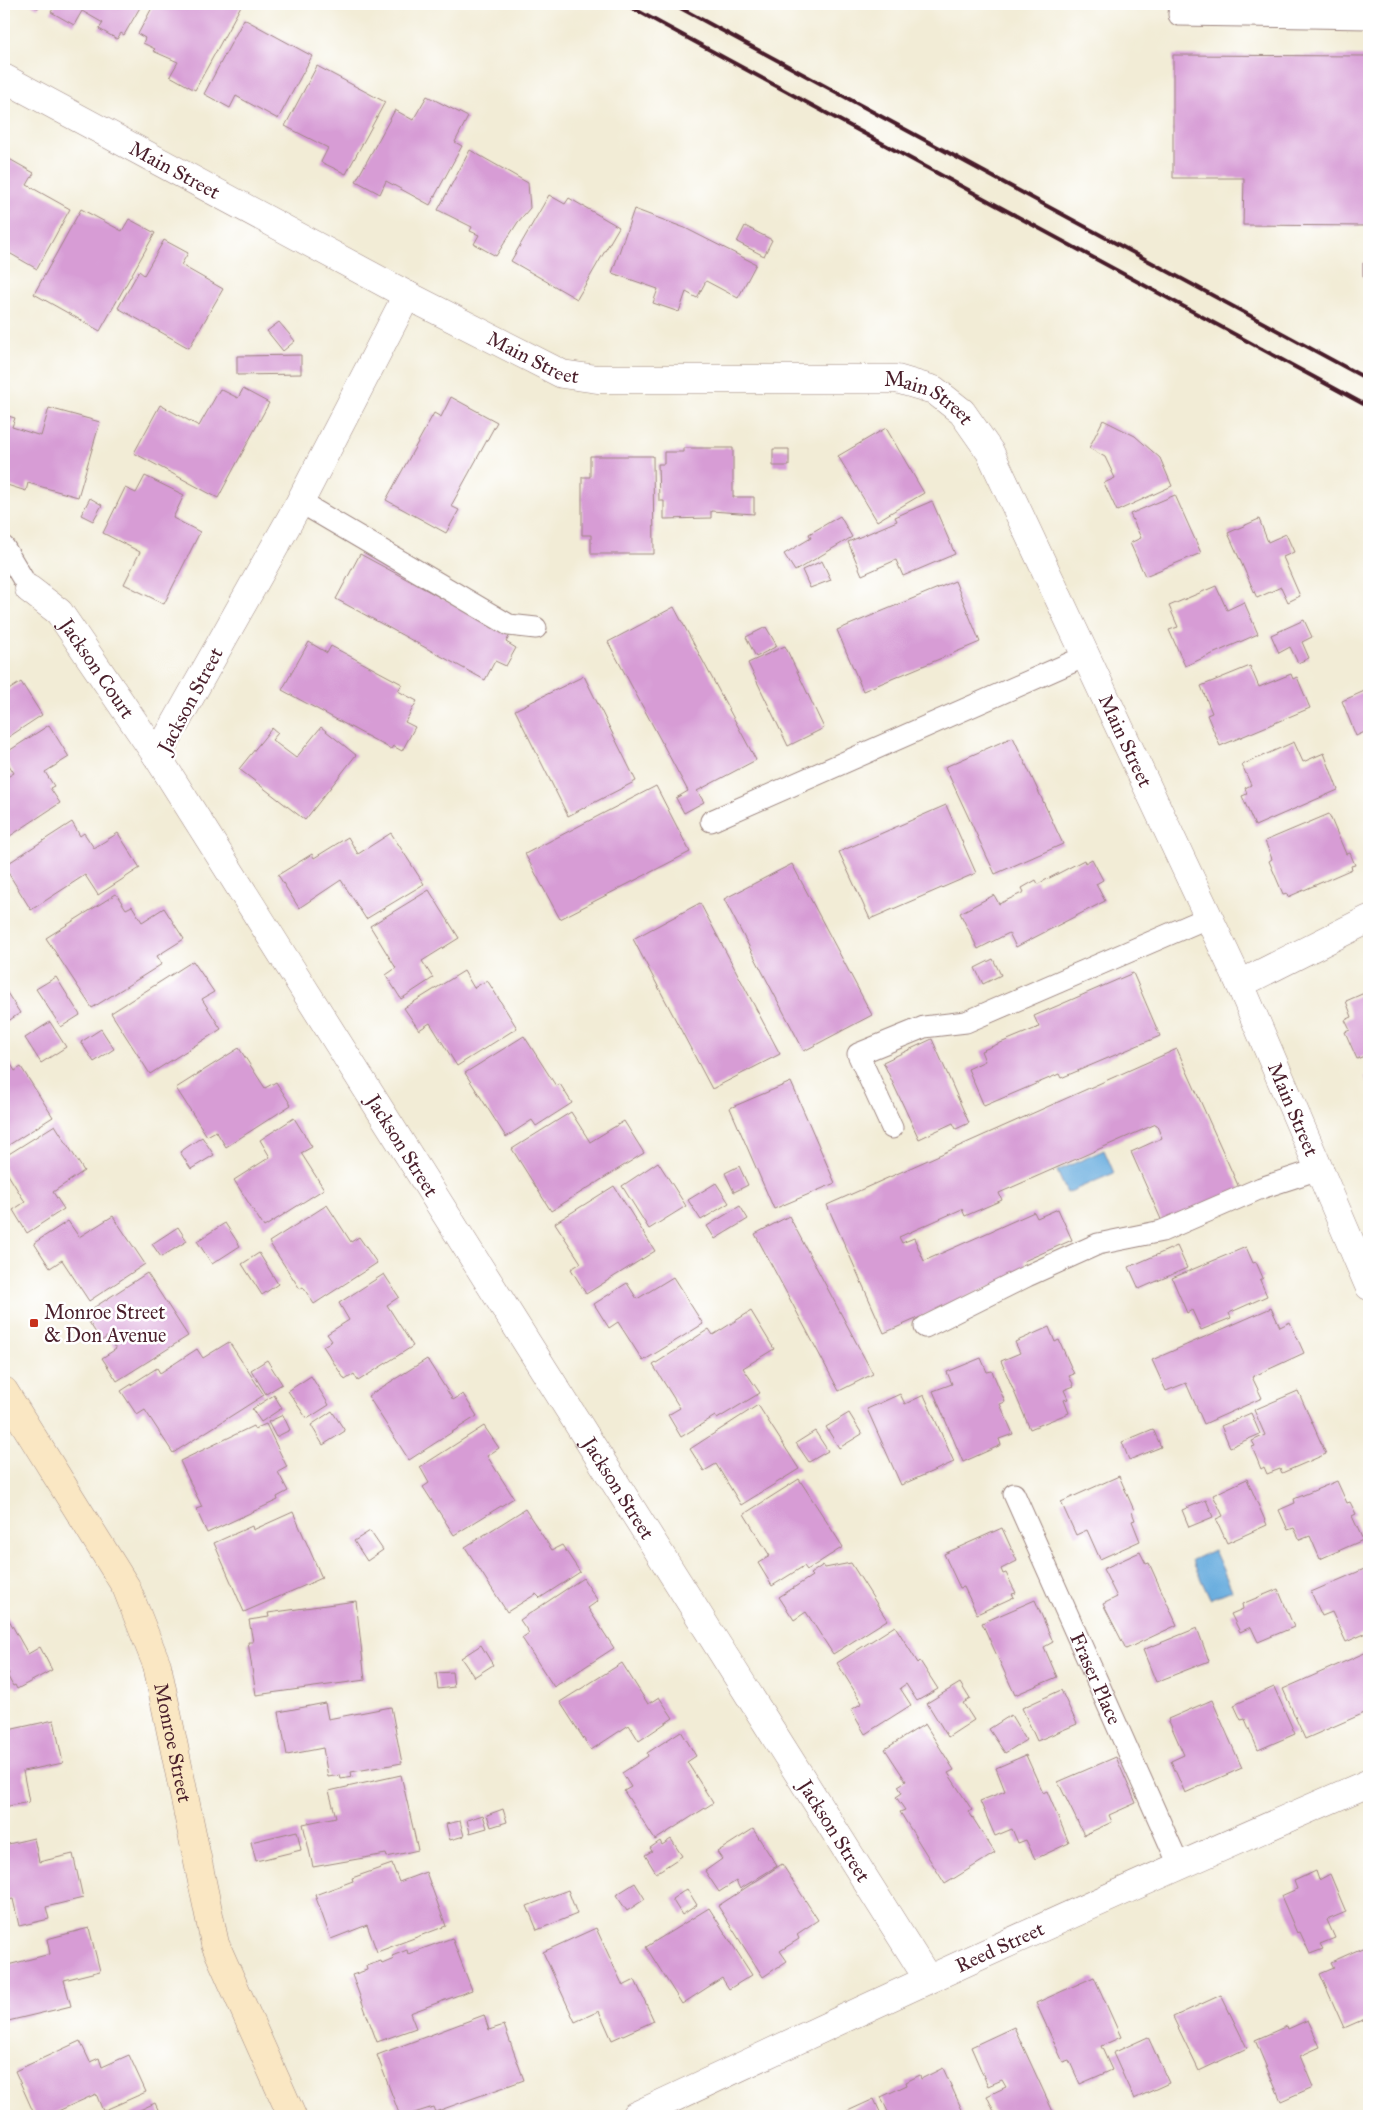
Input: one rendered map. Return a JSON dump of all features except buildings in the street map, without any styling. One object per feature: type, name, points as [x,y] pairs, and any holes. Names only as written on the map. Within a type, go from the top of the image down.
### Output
[{"type":"main road","name":"Monroe Street","points":[[4,1391],[126,1587],[157,1665],[214,1944],[292,2116]]},
{"type":"street","name":"Main Street","points":[[4,78],[407,295],[562,374],[597,379],[897,379],[934,390],[962,412],[990,452],[1209,917],[1240,984],[1369,1286]]},
{"type":"street","name":"Jackson Street","points":[[407,295],[300,502],[157,756],[928,1979]]},
{"type":"street","name":"Jackson Court","points":[[29,589],[59,612],[157,756]]},
{"type":"street","points":[[1240,984],[1369,919]]},
{"type":"street","name":"Reed Street","points":[[635,2116],[928,1979],[1179,1865],[1369,1783]]},
{"type":"lane","points":[[1179,9],[1264,10],[1369,18]]},
{"type":"lane","points":[[300,502],[509,625],[536,628]]},
{"type":"lane","points":[[4,547],[29,589]]},
{"type":"lane","points":[[711,821],[1086,656]]},
{"type":"lane","points":[[892,1128],[858,1054],[924,1027],[966,1022],[1209,917]]},
{"type":"lane","points":[[925,1327],[1027,1276],[1098,1244],[1162,1232],[1261,1188],[1319,1169]]},
{"type":"lane","name":"Fraser Place","points":[[1014,1494],[1179,1865]]},
{"type":"water","points":[[1104,1150],[1114,1173],[1067,1193],[1057,1171]]},
{"type":"water","points":[[1214,1550],[1232,1590],[1210,1599],[1192,1560]]},
{"type":"railway","points":[[625,4],[1369,407]]},
{"type":"railway","points":[[673,4],[1369,380]]},
{"type":"place","name":"Monroe Street & Don Avenue","points":[[34,1323]]}]
